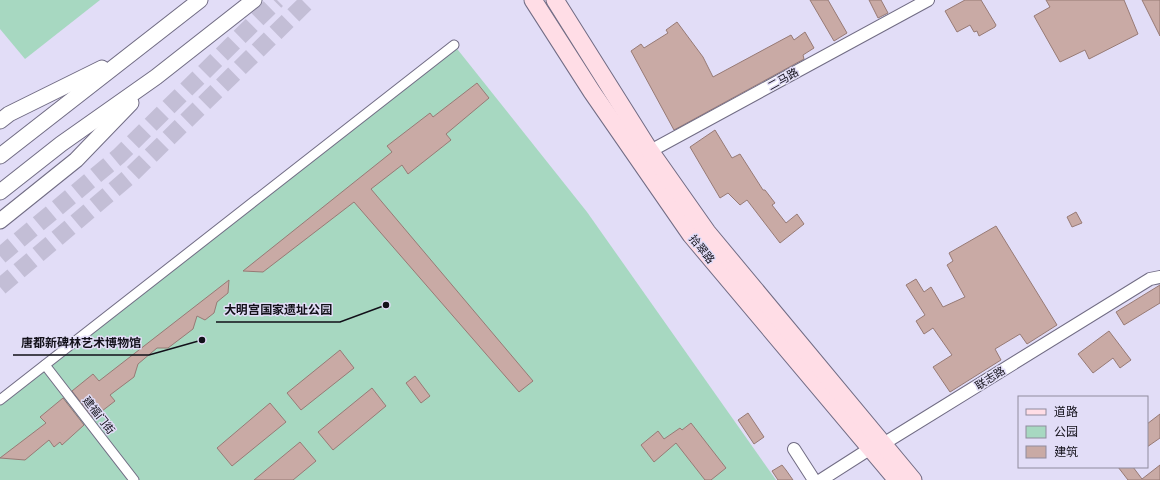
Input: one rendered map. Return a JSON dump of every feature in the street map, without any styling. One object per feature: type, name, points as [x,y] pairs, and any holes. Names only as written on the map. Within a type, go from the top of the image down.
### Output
[{"type":"main road","name":"拾翠路","points":[[533,0],[644,155],[877,446],[913,480]]},
{"type":"main road","name":"拾翠路","points":[[555,0],[644,155]]},
{"type":"main road","name":"拾翠路","points":[[877,446],[896,480]]},
{"type":"street","points":[[0,156],[200,0]]},
{"type":"street","points":[[0,192],[61,144],[156,77],[254,0]]},
{"type":"street","name":"二马路","points":[[644,155],[928,0]]},
{"type":"street","points":[[0,400],[454,45]]},
{"type":"street","points":[[0,120],[8,114],[130,54]]},
{"type":"street","points":[[0,221],[76,160],[156,77]]},
{"type":"street","name":"联志路","points":[[821,480],[1150,279],[1160,277]]},
{"type":"street","name":"建福门街","points":[[45,365],[134,480]]},
{"type":"street","points":[[794,449],[814,480]]},
{"type":"green space","points":[[0,0],[100,0],[25,59],[0,29]]},
{"type":"green space","points":[[454,45],[587,212],[776,480],[0,480],[0,398]]},
{"type":"building","points":[[810,0],[828,0],[847,33],[834,41]]},
{"type":"building","points":[[869,0],[881,0],[888,13],[878,18]]},
{"type":"building","points":[[965,0],[981,0],[996,25],[995,27],[979,36],[977,31],[974,32],[970,25],[957,32],[945,11]]},
{"type":"building","points":[[1046,0],[1124,0],[1138,34],[1089,59],[1085,50],[1060,62],[1034,16],[1050,7]]},
{"type":"building","points":[[1142,0],[1160,0],[1160,36]]},
{"type":"building","points":[[677,22],[703,57],[713,77],[791,35],[794,40],[805,32],[814,48],[803,55],[804,59],[674,130],[631,51],[641,44],[644,48],[668,33],[666,30]]},
{"type":"building","points":[[477,83],[489,98],[446,134],[451,140],[408,174],[402,165],[371,189],[533,381],[519,392],[354,202],[263,272],[243,271],[392,152],[387,146],[430,113],[433,117]]},
{"type":"building","points":[[715,130],[732,158],[740,154],[763,190],[765,190],[775,203],[772,205],[786,223],[797,214],[804,224],[780,243],[747,200],[740,205],[728,193],[720,198],[690,147]]},
{"type":"building","points":[[1076,212],[1082,223],[1072,227],[1067,217]]},
{"type":"building","points":[[996,226],[1057,325],[1027,344],[1020,334],[995,349],[1001,360],[950,392],[933,367],[952,355],[933,328],[924,334],[916,321],[925,315],[906,285],[916,279],[924,292],[931,287],[943,307],[965,297],[947,265],[953,261],[949,253]]},
{"type":"building","points":[[229,280],[228,293],[217,302],[214,313],[205,320],[197,316],[193,329],[168,348],[157,348],[138,364],[134,377],[110,395],[115,401],[93,418],[72,391],[93,374],[99,381]]},
{"type":"building","points":[[1160,285],[1160,303],[1124,325],[1116,312]]},
{"type":"building","points":[[1109,331],[1131,360],[1120,368],[1113,358],[1093,373],[1078,354]]},
{"type":"building","points":[[340,350],[354,368],[301,410],[287,393]]},
{"type":"building","points":[[415,376],[430,396],[421,403],[406,383]]},
{"type":"building","points":[[372,388],[386,406],[333,450],[318,432]]},
{"type":"building","points":[[63,398],[84,425],[62,445],[60,442],[54,447],[49,440],[25,460],[0,458],[46,423],[40,417]]},
{"type":"building","points":[[270,403],[286,422],[232,466],[217,448]]},
{"type":"building","points":[[748,413],[764,437],[754,444],[738,420]]},
{"type":"building","points":[[1160,414],[1160,438],[1148,446],[1148,423]]},
{"type":"building","points":[[691,423],[726,468],[711,480],[705,480],[676,443],[654,462],[641,445],[658,431],[664,439],[680,428],[682,430]]},
{"type":"building","points":[[300,442],[316,461],[293,480],[254,480]]},
{"type":"building","points":[[782,465],[793,480],[778,480],[772,471]]},
{"type":"building","points":[[1160,465],[1160,480],[1128,480],[1119,468],[1134,468],[1142,479]]},
{"type":"tunnel","points":[[0,256],[119,156],[277,0]]},
{"type":"tunnel","points":[[0,287],[130,176],[309,0]]},
{"type":"place","name":"大明宫国家遗址公园","points":[[386,305]]},
{"type":"place","name":"唐都新碑林艺术博物馆","points":[[202,340]]}]
